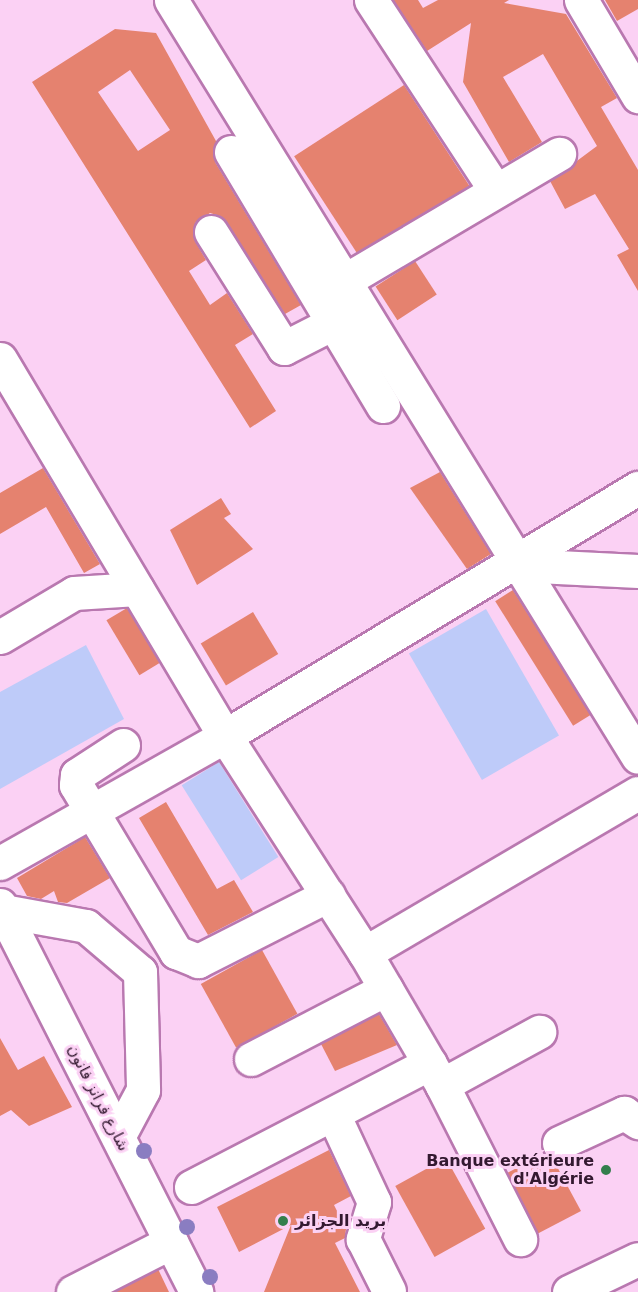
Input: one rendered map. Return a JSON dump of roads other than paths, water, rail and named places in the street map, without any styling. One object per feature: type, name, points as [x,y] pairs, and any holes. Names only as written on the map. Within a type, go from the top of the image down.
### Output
[{"type":"street","points":[[171,0],[328,274],[517,564],[638,757]]},
{"type":"street","points":[[371,0],[496,191]]},
{"type":"street","points":[[581,0],[638,96]]},
{"type":"street","points":[[231,152],[328,274],[333,323],[383,406]]},
{"type":"street","points":[[328,274],[496,191],[559,154]]},
{"type":"street","points":[[211,232],[284,348],[333,323]]},
{"type":"street","points":[[0,359],[225,736],[365,953],[436,1074],[520,1239]]},
{"type":"street","points":[[0,863],[225,736],[517,564],[638,488]]},
{"type":"street","points":[[517,564],[638,571]]},
{"type":"street","points":[[0,637],[74,593],[137,589]]},
{"type":"street","points":[[123,745],[78,775],[76,785],[176,952],[187,959],[198,961],[328,895]]},
{"type":"street","points":[[365,953],[638,793]]},
{"type":"street","points":[[2,908],[86,926],[140,972],[143,1090],[118,1137]]},
{"type":"street","name":"شارع فرانز فانون","points":[[2,908],[196,1292]]},
{"type":"street","points":[[251,1059],[386,989]]},
{"type":"street","points":[[191,1187],[333,1114],[538,1032]]},
{"type":"street","points":[[559,1143],[624,1113],[638,1122]]},
{"type":"street","points":[[333,1114],[374,1202],[363,1239],[389,1291]]},
{"type":"street","points":[[73,1292],[171,1242]]},
{"type":"street","points":[[569,1292],[638,1259]]},
{"type":"place","name":"Banque extérieure d'Algérie","points":[[606,1170]]},
{"type":"place","name":"بريد الجزائر","points":[[283,1221]]}]
